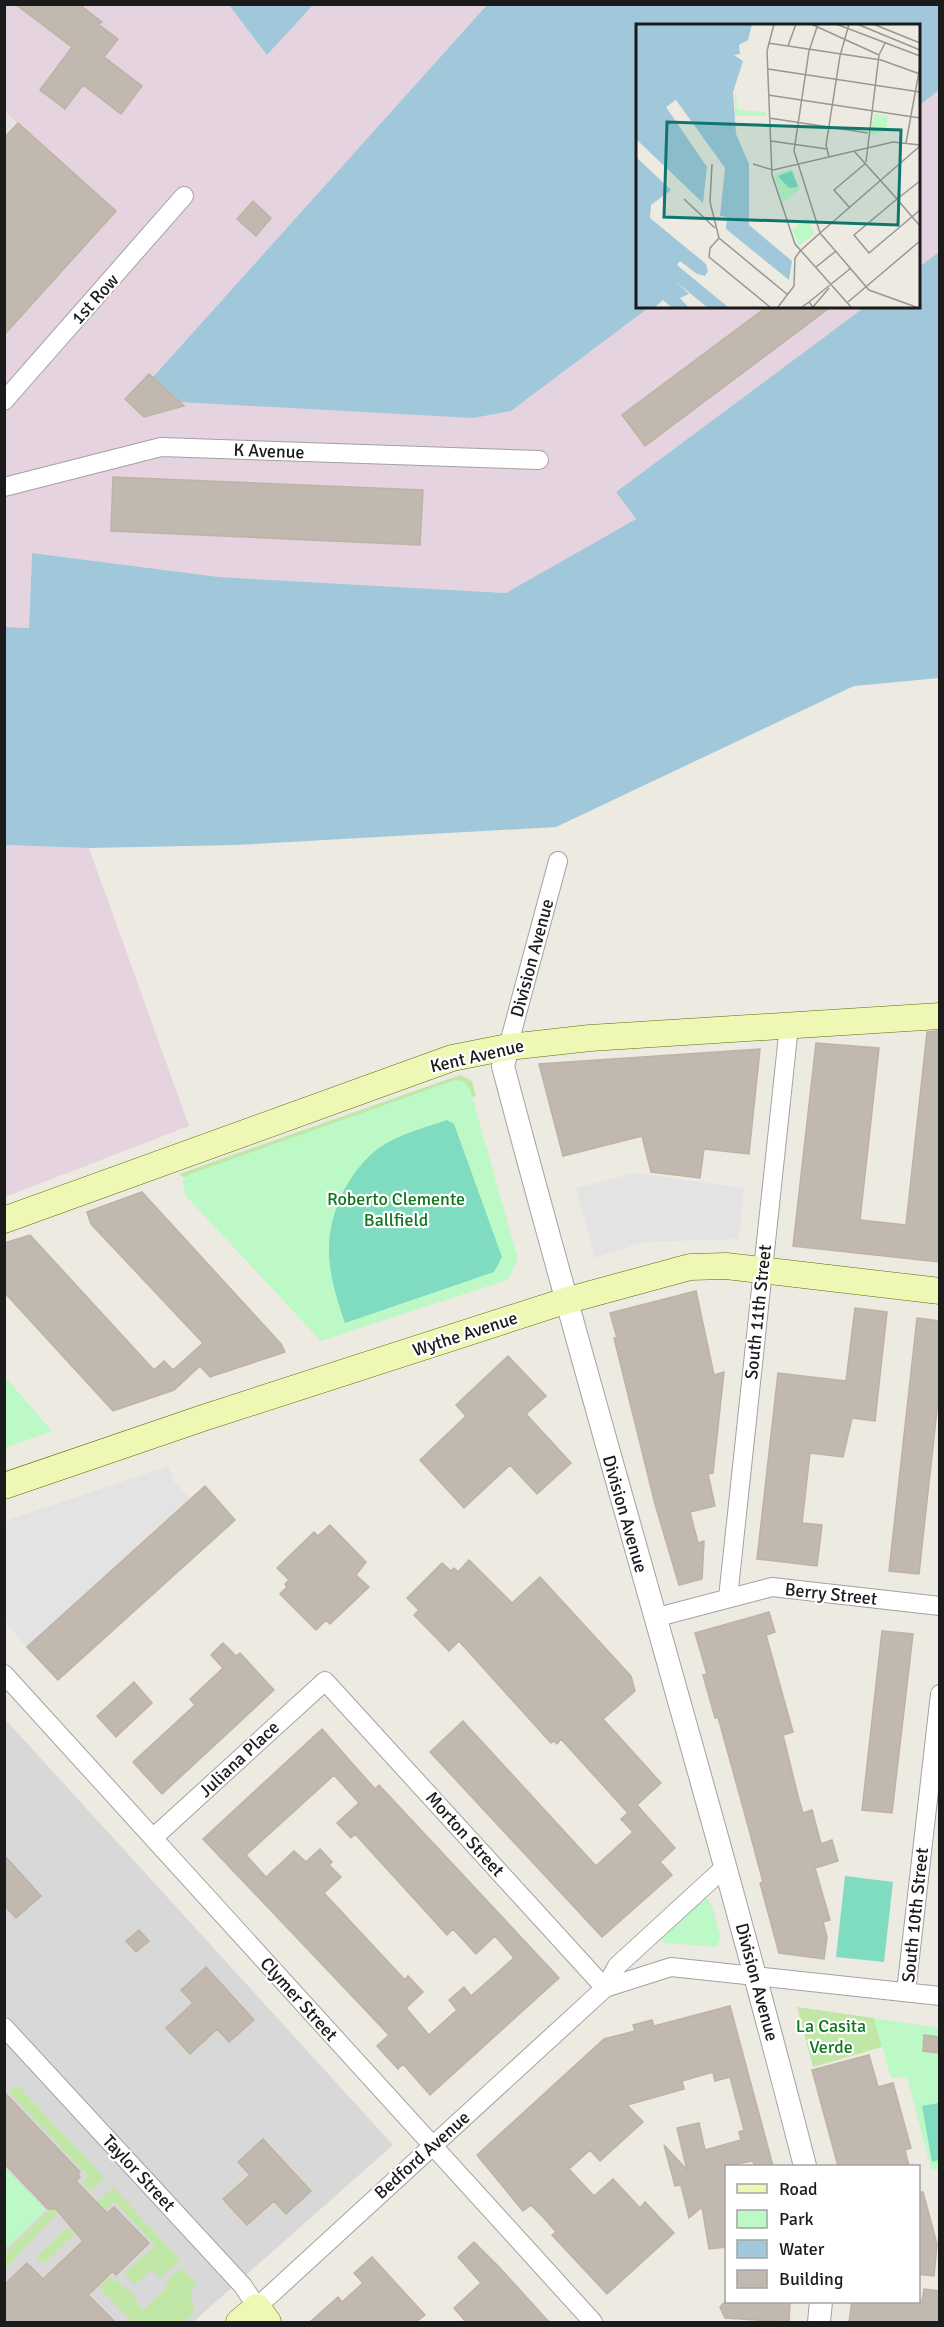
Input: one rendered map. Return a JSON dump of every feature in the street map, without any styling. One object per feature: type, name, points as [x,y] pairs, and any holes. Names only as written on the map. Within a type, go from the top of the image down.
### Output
[{"type":"main road","name":"Kent Avenue","points":[[4,1220],[442,1062],[508,1047],[590,1038],[939,1016]]},
{"type":"main road","name":"Wythe Avenue","points":[[4,1486],[203,1418],[565,1301],[701,1265],[939,1291]]},
{"type":"street","name":"1st Row","points":[[4,401],[184,196]]},
{"type":"street","name":"K Avenue","points":[[4,487],[161,447],[538,460]]},
{"type":"street","name":"Division Avenue","points":[[558,861],[503,1066],[565,1301],[756,1976],[805,2165]]},
{"type":"street","name":"South 11th Street","points":[[728,1598],[789,1026]]},
{"type":"street","name":"Berry Street","points":[[654,1618],[772,1587],[939,1606]]},
{"type":"street","name":"Clymer Street","points":[[4,1674],[593,2322]]},
{"type":"street","name":"Juliana Place","points":[[153,1838],[325,1681]]},
{"type":"street","name":"Morton Street","points":[[325,1681],[605,1988]]},
{"type":"street","name":"South 10th Street","points":[[906,1992],[939,1694]]},
{"type":"street","name":"Bedford Avenue","points":[[255,2317],[433,2146],[605,1988],[617,1966],[724,1868]]},
{"type":"street","name":"Bedford Avenue","points":[[605,1988],[671,1967],[939,1996]]},
{"type":"street","name":"Taylor Street","points":[[4,2027],[243,2286],[255,2317]]},
{"type":"street","points":[[819,2322],[821,2303]]},
{"type":"shaded area","points":[[5,5],[229,5],[267,54],[313,5],[487,5],[153,377],[180,402],[511,411],[648,308],[863,308],[616,492],[636,519],[506,593],[219,577],[32,553],[29,628],[5,627]]},
{"type":"shaded area","points":[[939,90],[939,252],[920,266],[920,105]]},
{"type":"shaded area","points":[[5,111],[18,123],[5,138]]},
{"type":"shaded area","points":[[5,845],[89,848],[189,1126],[5,1197]]},
{"type":"shaded area","points":[[635,1173],[744,1188],[739,1239],[644,1242],[595,1258],[576,1188]]},
{"type":"shaded area","points":[[168,1466],[173,1480],[190,1499],[27,1647],[5,1622],[5,1521]]},
{"type":"shaded area","points":[[4,1718],[393,2145],[193,2322],[5,2322]]},
{"type":"green space","points":[[460,1075],[472,1081],[476,1096],[199,1179],[183,1177],[179,1174]]},
{"type":"green space","name":"Roberto Clemente Ballfield","points":[[455,1080],[463,1081],[470,1089],[518,1259],[507,1280],[321,1341],[187,1197],[183,1180],[190,1174]]},
{"type":"green space","points":[[447,1120],[454,1124],[502,1257],[494,1272],[345,1323],[334,1288],[329,1256],[332,1225],[344,1190],[359,1167],[379,1148],[403,1135]]},
{"type":"green space","points":[[5,1377],[52,1431],[5,1448]]},
{"type":"green space","points":[[845,1876],[893,1882],[884,1962],[836,1957]]},
{"type":"green space","points":[[706,1897],[712,1906],[721,1938],[716,1947],[664,1943],[662,1938]]},
{"type":"green space","name":"La Casita Verde","points":[[797,2007],[874,2018],[882,2047],[813,2067]]},
{"type":"green space","points":[[874,2018],[939,2028],[939,2170],[931,2169],[907,2077],[891,2078]]},
{"type":"green space","points":[[17,2085],[105,2178],[91,2191],[82,2182],[88,2176],[9,2092]]},
{"type":"green space","points":[[939,2103],[939,2160],[932,2162],[922,2106]]},
{"type":"green space","points":[[4,2167],[46,2210],[8,2247],[4,2243]]},
{"type":"green space","points":[[113,2187],[180,2260],[160,2278],[152,2269],[135,2285],[124,2273],[155,2245],[115,2202],[89,2225],[82,2217]]},
{"type":"green space","points":[[66,2193],[71,2198],[5,2269],[5,2254]]},
{"type":"green space","points":[[67,2228],[76,2233],[43,2264],[36,2257]]},
{"type":"green space","points":[[182,2268],[197,2285],[191,2291],[194,2313],[184,2322],[132,2322],[99,2287],[110,2277],[131,2292],[143,2310],[168,2286],[166,2281]]},
{"type":"water","points":[[229,5],[313,5],[267,55]]},
{"type":"water","points":[[487,5],[939,5],[939,90],[920,105],[920,24],[636,24],[636,308],[648,308],[511,411],[473,418],[180,402],[153,377]]},
{"type":"water","points":[[939,252],[939,678],[854,686],[556,827],[236,845],[89,848],[5,845],[5,627],[29,628],[32,553],[219,577],[506,593],[636,519],[616,492],[863,308],[920,308],[920,266]]},
{"type":"building","points":[[15,4],[79,4],[102,22],[98,24],[118,39],[104,57],[142,86],[121,114],[83,85],[65,109],[40,90],[72,47]]},
{"type":"building","points":[[18,123],[116,211],[4,335],[4,138]]},
{"type":"building","points":[[253,201],[271,218],[256,236],[237,219]]},
{"type":"building","points":[[765,308],[829,308],[645,446],[622,415]]},
{"type":"building","points":[[149,374],[184,406],[144,417],[125,399]]},
{"type":"building","points":[[113,477],[423,490],[420,545],[111,531]]},
{"type":"building","points":[[939,1031],[939,1262],[793,1246],[816,1043],[879,1048],[860,1220],[906,1225],[927,1032]]},
{"type":"building","points":[[760,1049],[749,1154],[704,1149],[700,1178],[651,1172],[642,1136],[563,1156],[539,1064]]},
{"type":"building","points":[[142,1192],[281,1344],[285,1352],[210,1377],[200,1366],[174,1390],[113,1411],[4,1292],[4,1243],[30,1235],[154,1370],[164,1361],[173,1370],[203,1343],[91,1224],[87,1212]]},
{"type":"building","points":[[696,1291],[714,1375],[724,1372],[713,1473],[708,1474],[715,1506],[690,1512],[698,1543],[704,1541],[702,1579],[679,1585],[655,1504],[614,1338],[617,1338],[610,1313]]},
{"type":"building","points":[[855,1308],[887,1312],[875,1421],[852,1418],[843,1457],[810,1453],[802,1523],[822,1525],[817,1566],[757,1559],[778,1373],[846,1381]]},
{"type":"building","points":[[917,1318],[939,1321],[939,1392],[919,1574],[889,1571]]},
{"type":"building","points":[[508,1356],[546,1396],[526,1414],[571,1463],[537,1494],[510,1465],[464,1508],[420,1460],[466,1416],[456,1405]]},
{"type":"building","points":[[205,1486],[235,1520],[58,1680],[27,1647]]},
{"type":"building","points":[[330,1525],[366,1562],[356,1575],[369,1587],[330,1624],[326,1620],[316,1630],[280,1594],[287,1587],[285,1584],[289,1580],[277,1568],[314,1532],[318,1536]]},
{"type":"building","points":[[469,1560],[512,1603],[540,1577],[631,1676],[635,1691],[603,1719],[661,1783],[637,1805],[675,1848],[660,1862],[672,1875],[602,1937],[430,1752],[463,1721],[596,1866],[633,1832],[621,1819],[628,1813],[561,1739],[557,1744],[554,1741],[551,1743],[459,1641],[449,1651],[414,1615],[419,1610],[407,1598],[442,1563],[451,1571],[454,1568],[458,1572]]},
{"type":"building","points":[[769,1612],[775,1632],[766,1635],[793,1732],[783,1735],[798,1796],[803,1813],[812,1810],[821,1844],[832,1840],[838,1861],[815,1868],[830,1920],[823,1922],[827,1937],[824,1959],[779,1953],[744,1811],[718,1717],[715,1718],[703,1675],[707,1674],[695,1633]]},
{"type":"building","points":[[882,1631],[913,1634],[892,1813],[862,1810]]},
{"type":"building","points":[[223,1643],[236,1656],[240,1653],[274,1690],[162,1794],[133,1762],[195,1705],[190,1699],[223,1668],[211,1655]]},
{"type":"building","points":[[134,1682],[152,1703],[116,1737],[97,1716]]},
{"type":"building","points":[[322,1729],[375,1789],[379,1785],[559,1978],[430,2095],[403,2064],[398,2069],[377,2046],[389,2035],[203,1839]],"holes":[[[334,1775],[359,1803],[337,1823],[351,1838],[355,1834],[447,1935],[453,1929],[476,1954],[495,1936],[514,1958],[471,1996],[464,1987],[449,2000],[457,2010],[429,2035],[406,2008],[423,1992],[408,1976],[405,1980],[324,1893],[341,1877],[329,1865],[332,1862],[320,1849],[306,1862],[294,1851],[266,1877],[246,1855]]]},
{"type":"building","points":[[4,1855],[41,1896],[16,1918],[4,1905]]},
{"type":"building","points":[[139,1930],[149,1941],[136,1952],[126,1941]]},
{"type":"building","points":[[206,1967],[254,2020],[229,2042],[217,2029],[190,2054],[166,2028],[193,2003],[181,1990]]},
{"type":"building","points":[[730,2006],[773,2165],[754,2165],[753,2161],[725,2165],[725,2247],[709,2249],[702,2207],[689,2218],[681,2185],[675,2186],[664,2145],[687,2170],[677,2128],[699,2123],[705,2150],[741,2140],[739,2132],[744,2130],[730,2077],[715,2081],[713,2072],[682,2081],[684,2089],[627,2105],[643,2122],[600,2161],[590,2150],[569,2169],[594,2196],[613,2179],[640,2208],[645,2202],[674,2233],[607,2294],[552,2235],[556,2232],[544,2218],[531,2205],[523,2211],[477,2155],[604,2039],[635,2031],[633,2025],[652,2020],[654,2026]]},
{"type":"building","points":[[924,2035],[939,2037],[939,2053],[923,2051]]},
{"type":"building","points":[[869,2055],[878,2087],[893,2083],[911,2148],[905,2150],[909,2165],[838,2165],[812,2070]]},
{"type":"building","points":[[4,2092],[80,2172],[78,2174],[80,2177],[76,2181],[107,2213],[114,2207],[149,2243],[116,2275],[113,2271],[88,2295],[115,2322],[4,2322],[4,2285],[27,2263],[43,2279],[83,2241],[56,2209],[48,2209],[4,2163]]},
{"type":"building","points":[[263,2139],[311,2191],[286,2214],[274,2201],[247,2225],[223,2199],[250,2175],[238,2162]]},
{"type":"building","points":[[920,2192],[923,2192],[937,2244],[934,2276],[920,2274]]},
{"type":"building","points":[[474,2242],[549,2322],[466,2322],[454,2308],[481,2283],[458,2257]]},
{"type":"building","points":[[372,2257],[425,2315],[416,2322],[310,2322],[338,2297],[342,2302],[363,2283],[354,2273]]},
{"type":"building","points":[[924,2289],[939,2291],[939,2322],[849,2322],[852,2303],[920,2303]]},
{"type":"building","points":[[725,2302],[790,2303],[789,2322],[725,2318],[720,2307]]}]
